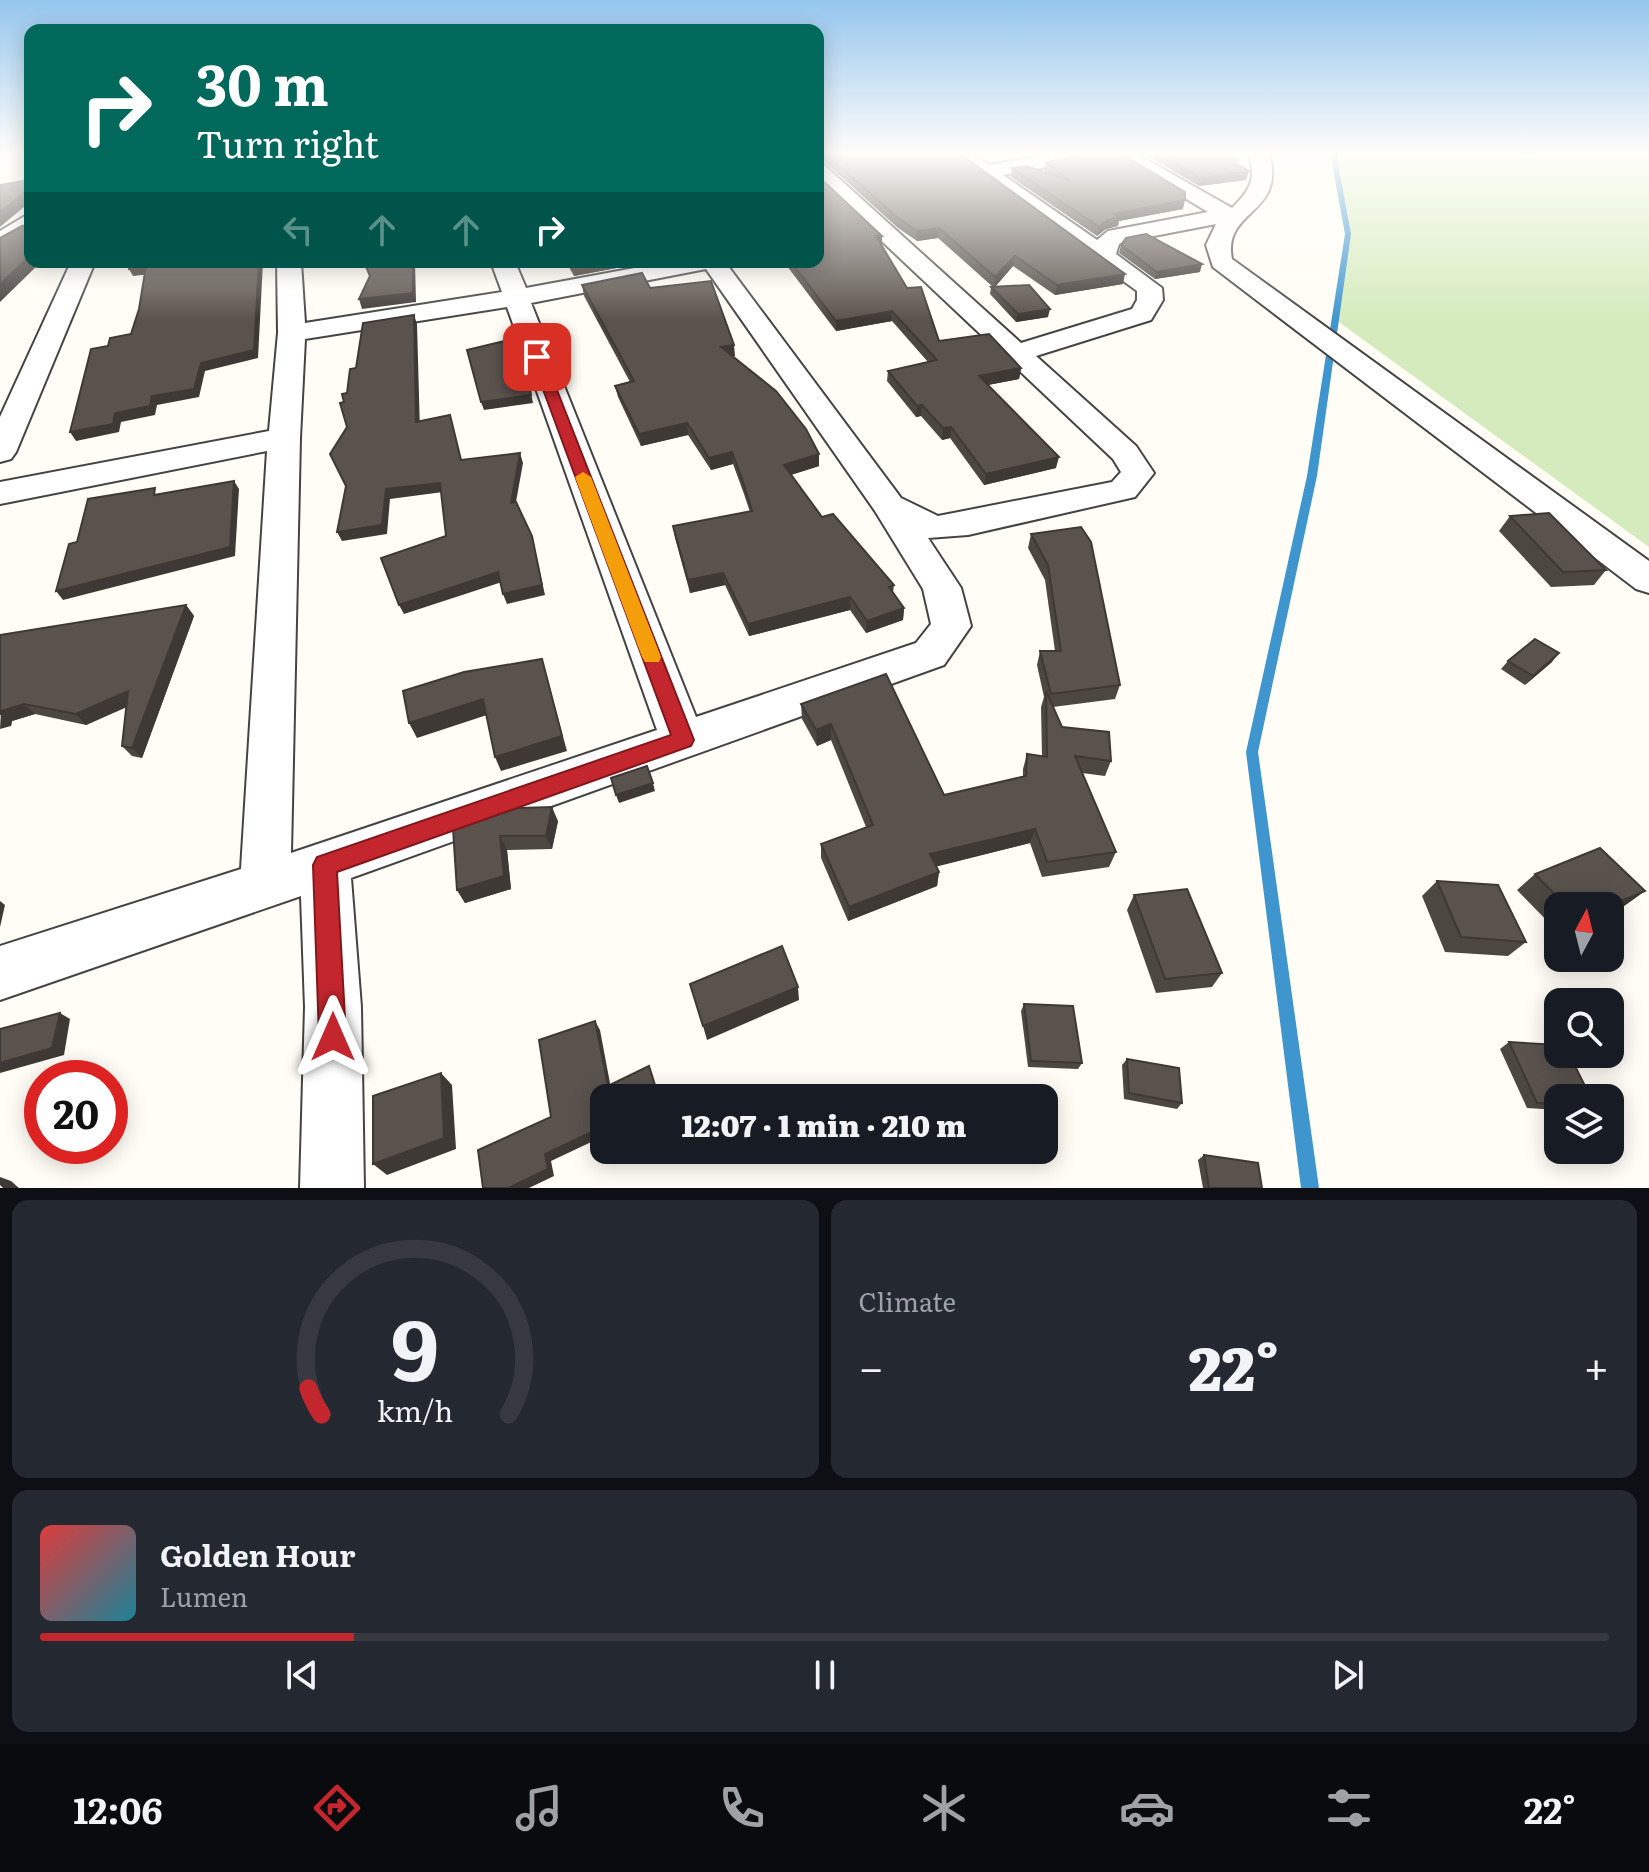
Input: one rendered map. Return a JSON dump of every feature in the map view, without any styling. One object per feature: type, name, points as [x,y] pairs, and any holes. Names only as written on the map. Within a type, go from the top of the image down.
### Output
[{"type":"street","points":[[860,208],[1125,453],[1138,473],[1123,490],[968,524],[934,528],[889,506]]},
{"type":"street","points":[[1017,353],[1142,314],[1150,300],[1149,288],[1037,208]]},
{"type":"street","points":[[1217,208],[1230,216]]},
{"type":"street","points":[[1104,256],[1108,241],[1116,236],[1230,216],[1243,208]]},
{"type":"street","points":[[0,242],[24,211]]},
{"type":"street","points":[[1230,216],[1216,249],[1221,262],[1649,580]]},
{"type":"street","points":[[0,452],[80,268]]},
{"type":"street","points":[[265,883],[284,438],[292,333],[289,268]]},
{"type":"street","points":[[505,268],[683,740]]},
{"type":"street","points":[[292,333],[515,298],[674,268]]},
{"type":"street","points":[[0,973],[325,865],[930,654],[951,626],[942,588],[889,506],[717,268]]},
{"type":"street","points":[[0,493],[284,438]]},
{"type":"street","points":[[325,865],[333,1007],[332,1188]]},
{"type":"green space","points":[[1343,208],[1649,208],[1649,547],[1336,320],[1348,234]]},
{"type":"building","points":[[824,208],[853,208],[882,236],[876,236],[907,288],[921,287],[939,341],[989,334],[1021,368],[979,376],[1059,457],[986,474],[951,427],[943,428],[922,405],[917,406],[888,371],[937,360],[892,311],[836,321],[796,268],[824,268]]},
{"type":"building","points":[[887,208],[1035,208],[1125,274],[1057,285],[1015,256],[995,277],[939,228],[917,231]]},
{"type":"building","points":[[1072,208],[1142,208],[1114,214],[1120,217],[1108,220],[1099,227]]},
{"type":"building","points":[[22,226],[24,262],[0,284],[0,238]]},
{"type":"building","points":[[1146,234],[1202,264],[1157,272],[1121,245],[1126,238]]},
{"type":"building","points":[[146,268],[259,268],[254,350],[201,363],[194,389],[152,396],[150,406],[115,413],[113,424],[70,432],[91,349],[108,346],[110,338],[131,334]]},
{"type":"building","points":[[367,268],[413,268],[413,293],[359,299],[370,276]]},
{"type":"building","points":[[642,273],[650,288],[711,281],[734,345],[721,347],[776,391],[806,429],[819,454],[784,465],[822,517],[833,514],[894,585],[889,587],[904,608],[867,621],[850,597],[748,624],[723,573],[688,580],[673,526],[752,511],[732,452],[709,458],[687,423],[639,434],[615,386],[634,381],[582,285]]},
{"type":"building","points":[[1029,285],[1050,309],[1018,314],[991,287]]},
{"type":"building","points":[[414,315],[416,422],[450,415],[461,460],[520,453],[511,503],[516,502],[532,536],[542,585],[503,594],[498,572],[399,605],[381,558],[446,536],[440,483],[386,489],[382,525],[337,532],[346,486],[330,454],[347,427],[340,403],[344,402],[342,394],[347,393],[350,369],[356,368],[363,323]]},
{"type":"building","points":[[509,340],[525,364],[531,395],[481,402],[467,350]]},
{"type":"building","points":[[234,481],[230,547],[56,591],[69,544],[77,542],[88,499],[155,488],[154,495]]},
{"type":"building","points":[[1549,513],[1606,570],[1563,572],[1510,516]]},
{"type":"building","points":[[1081,527],[1091,542],[1120,685],[1051,694],[1040,651],[1061,651],[1048,565],[1031,534]]},
{"type":"building","points":[[186,605],[132,748],[122,746],[128,691],[76,714],[24,704],[1,711],[0,715],[0,635]]},
{"type":"building","points":[[1535,639],[1559,653],[1533,676],[1508,661]]},
{"type":"building","points":[[542,659],[562,736],[495,757],[483,699],[409,723],[403,691],[464,672]]},
{"type":"building","points":[[886,674],[944,795],[1026,776],[1027,754],[1047,757],[1046,691],[1062,727],[1109,732],[1111,761],[1075,756],[1116,852],[1047,862],[1035,829],[930,854],[939,872],[849,907],[821,844],[873,825],[831,724],[816,730],[801,704]]},
{"type":"building","points":[[647,766],[653,783],[616,795],[611,778]]},
{"type":"building","points":[[552,807],[546,836],[500,836],[504,876],[457,890],[453,829],[518,808]]},
{"type":"building","points":[[1600,848],[1645,891],[1624,900],[1624,892],[1552,892],[1535,874]]},
{"type":"building","points":[[1437,881],[1498,885],[1526,942],[1461,937]]},
{"type":"building","points":[[1187,889],[1222,973],[1165,979],[1134,895]]},
{"type":"building","points":[[782,946],[798,987],[703,1026],[690,984]]},
{"type":"building","points":[[1024,1004],[1073,1006],[1082,1063],[1031,1061]]},
{"type":"building","points":[[60,1013],[52,1048],[0,1063],[0,1029]]},
{"type":"building","points":[[595,1021],[608,1084],[590,1084],[590,1133],[545,1154],[548,1169],[508,1188],[483,1188],[478,1150],[551,1117],[539,1040]]},
{"type":"building","points":[[1509,1042],[1544,1044],[1544,1068],[1576,1068],[1584,1084],[1544,1084],[1544,1103],[1537,1103]]},
{"type":"building","points":[[1127,1059],[1179,1068],[1182,1103],[1129,1093]]},
{"type":"building","points":[[649,1066],[655,1084],[612,1084]]},
{"type":"building","points":[[441,1073],[444,1138],[373,1164],[373,1096]]},
{"type":"building","points":[[1204,1155],[1258,1163],[1262,1188],[1209,1188]]},
{"type":"waterway","points":[[1310,1188],[1252,752],[1312,476],[1348,234],[1343,208]]},
{"type":"slow traffic","points":[[583,477],[652,657]]},
{"type":"route","points":[[333,1037],[325,865],[683,740],[537,357]]}]
